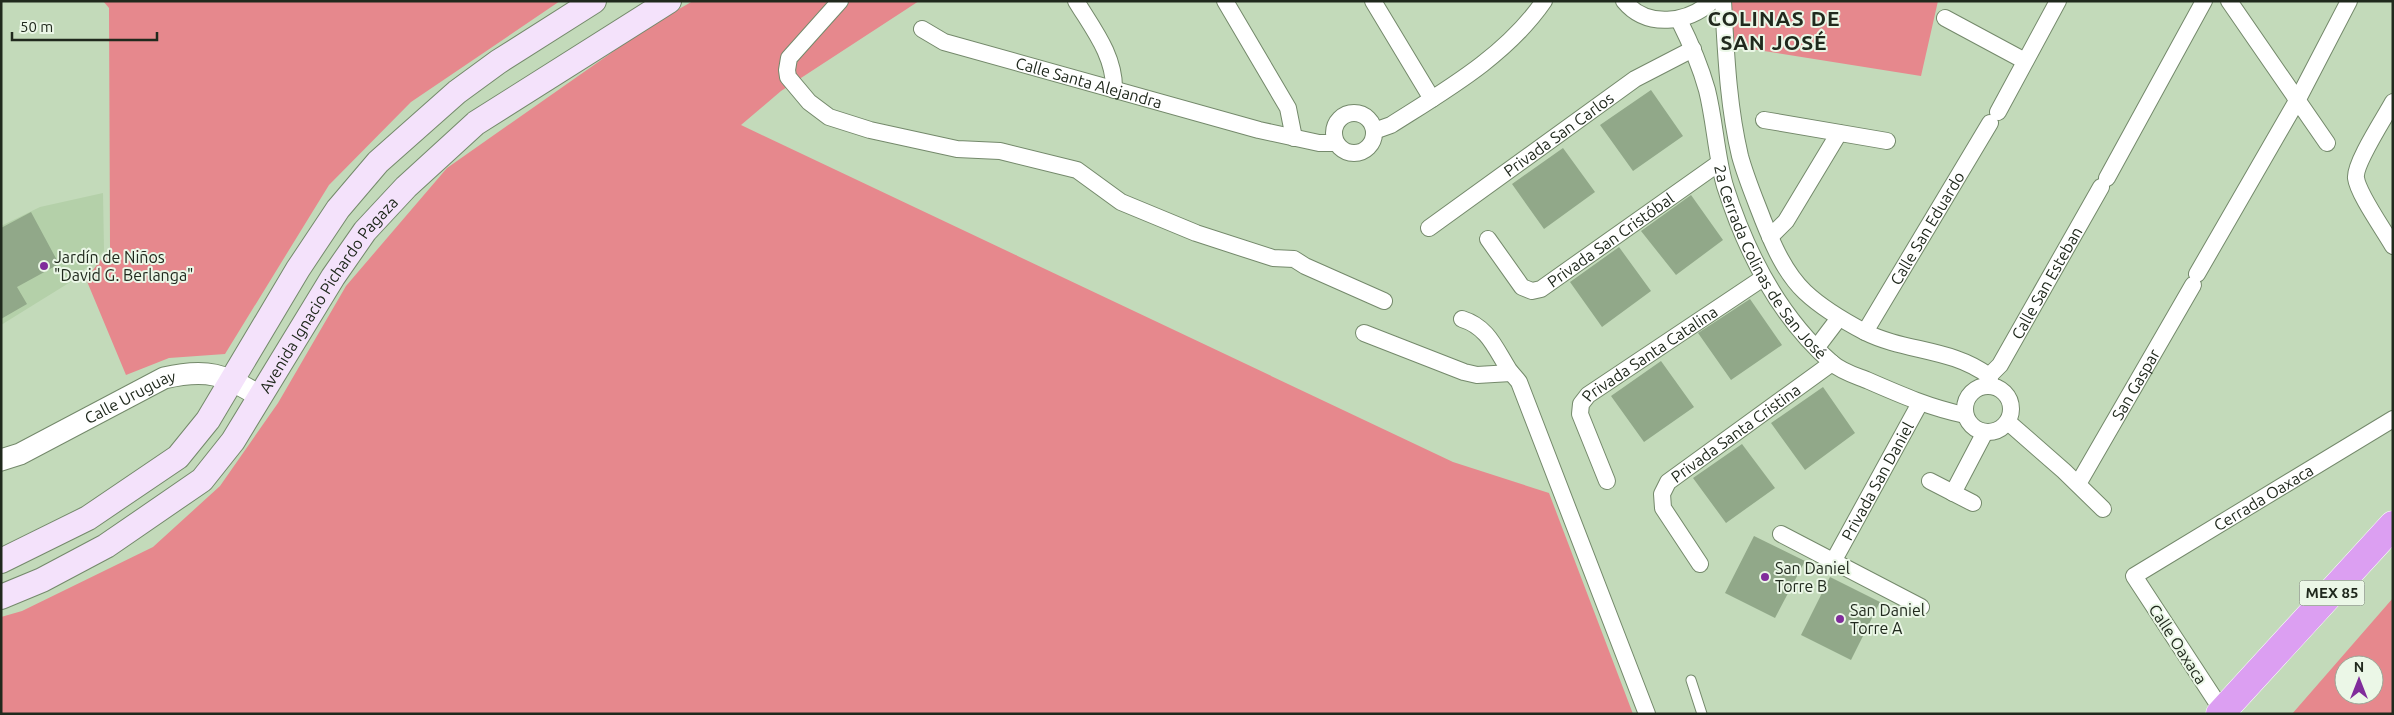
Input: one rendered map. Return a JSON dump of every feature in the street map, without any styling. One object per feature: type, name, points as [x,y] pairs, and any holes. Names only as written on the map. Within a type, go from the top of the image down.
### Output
[{"type":"highway","name":"MEX 85","points":[[2222,713],[2393,525]]},
{"type":"main road","points":[[1,561],[88,518],[178,457],[208,420],[313,246],[338,209],[378,162],[457,92],[498,62],[594,1]]},
{"type":"main road","name":"Avenida Ignacio Pichardo Pagaza","points":[[1,597],[42,580],[106,546],[202,480],[218,461],[261,397],[333,277],[365,231],[434,160],[491,113],[669,1]]},
{"type":"street","points":[[840,1],[789,58],[787,64],[788,77],[809,102],[830,117],[880,132],[957,149],[1000,151],[1077,170],[1120,202],[1222,241],[1273,258],[1294,259],[1305,266],[1384,301]]},
{"type":"street","points":[[1076,1],[1109,56],[1114,74],[1114,90]]},
{"type":"street","points":[[1224,1],[1288,108],[1294,138]]},
{"type":"street","points":[[1373,1],[1432,99]]},
{"type":"street","points":[[1374,131],[1391,125],[1491,58],[1518,32],[1544,1]]},
{"type":"street","points":[[1624,1],[1643,15],[1660,20],[1679,20],[1692,16],[1712,1]]},
{"type":"street","name":"2a Cerrada Colinas de San José","points":[[1723,1],[1732,112],[1747,180],[1770,237],[1784,264],[1804,290],[1839,318],[1885,340],[1963,360],[1990,381]]},
{"type":"street","name":"Calle San Eduardo","points":[[1866,332],[1994,118],[2058,1]]},
{"type":"street","name":"Calle San Esteban","points":[[1990,381],[2104,182],[2204,1]]},
{"type":"street","points":[[2230,1],[2327,143]]},
{"type":"street","name":"San Gaspar","points":[[2078,484],[2298,99],[2349,1]]},
{"type":"street","points":[[1945,18],[2025,61]]},
{"type":"street","name":"2a Cerrada Colinas de San José","points":[[1679,20],[1693,49],[1707,90],[1719,163],[1726,187],[1763,278],[1798,328],[1832,363],[1920,403],[1965,415]]},
{"type":"street","name":"Calle Santa Alejandra","points":[[922,28],[944,42],[1114,90],[1259,130],[1319,143],[1336,143]]},
{"type":"street","name":"Privada San Carlos","points":[[1429,228],[1635,79],[1693,49]]},
{"type":"street","points":[[2393,102],[2360,162],[2356,176],[2360,189],[2393,246]]},
{"type":"street","points":[[1712,115],[1732,112]]},
{"type":"street","points":[[1355,113],[1368,118],[1374,131],[1372,143],[1363,151],[1351,153],[1345,151],[1336,143],[1334,136],[1337,122],[1348,114],[1355,113]]},
{"type":"street","points":[[1764,120],[1887,141]]},
{"type":"street","points":[[1770,237],[1786,221],[1839,133]]},
{"type":"street","name":"Privada San Cristóbal","points":[[1488,239],[1522,287],[1532,291],[1542,289],[1719,163]]},
{"type":"street","name":"Privada Santa Catalina","points":[[1607,481],[1580,414],[1583,400],[1763,278]]},
{"type":"street","points":[[1817,347],[1839,318]]},
{"type":"street","points":[[1462,320],[1474,323],[1490,337],[1511,373],[1519,382],[1647,714]]},
{"type":"street","points":[[1364,333],[1464,372],[1476,375],[1511,373]]},
{"type":"street","name":"Privada Santa Cristina","points":[[1700,564],[1663,508],[1663,488],[1668,482],[1832,363]]},
{"type":"street","name":"Calle Uruguay","points":[[1,460],[20,454],[164,378],[189,372],[232,379],[261,397]]},
{"type":"street","points":[[1990,381],[2005,393],[2009,400],[2011,415],[2008,422],[1998,430],[1985,432],[1972,426],[1965,415],[1966,400],[1971,393],[1990,381]]},
{"type":"street","name":"Privada San Daniel","points":[[1834,560],[1920,403]]},
{"type":"street","name":"Cerrada Oaxaca","points":[[2134,576],[2393,419]]},
{"type":"street","points":[[2008,422],[2078,484],[2103,510]]},
{"type":"street","points":[[1953,493],[1985,432]]},
{"type":"street","points":[[1930,481],[1973,503]]},
{"type":"street","name":"Privada San Daniel","points":[[1781,534],[1921,607]]},
{"type":"street","name":"Calle Oaxaca","points":[[2134,576],[2222,713]]},
{"type":"lane","points":[[1690,680],[1702,714]]},
{"type":"shaded area","points":[[103,1],[560,1],[411,102],[329,185],[225,354],[169,358],[126,375],[86,279],[110,248],[109,8]]},
{"type":"shaded area","points":[[693,1],[919,1],[781,91],[741,125],[1453,462],[1549,493],[1633,714],[1,714],[1,617],[22,611],[153,547],[220,486],[278,403],[346,286],[447,168],[651,25]]},
{"type":"shaded area","points":[[1729,1],[1938,1],[1921,76],[1732,46]]},
{"type":"shaded area","name":"Jardín de Niños \"David G. Berlanga\"","points":[[103,193],[104,251],[72,281],[1,325],[1,226],[40,207]]},
{"type":"shaded area","points":[[2393,598],[2393,714],[2292,714],[2334,666],[2334,705],[2384,705],[2384,655],[2343,655]]},
{"type":"building","points":[[1651,90],[1683,136],[1633,171],[1600,125]]},
{"type":"building","points":[[1563,148],[1595,192],[1544,229],[1512,184]]},
{"type":"building","points":[[1691,195],[1723,240],[1676,275],[1641,231]]},
{"type":"building","points":[[31,212],[59,264],[17,287],[27,304],[1,319],[1,228]]},
{"type":"building","points":[[1619,247],[1651,291],[1602,327],[1570,282]]},
{"type":"building","points":[[1750,299],[1782,345],[1731,380],[1698,333]]},
{"type":"building","points":[[1661,361],[1694,407],[1644,442],[1611,396]]},
{"type":"building","points":[[1823,387],[1855,433],[1805,470],[1771,423]]},
{"type":"building","points":[[1742,444],[1775,488],[1726,523],[1693,478]]},
{"type":"building","name":"San Daniel Torre B","points":[[1754,536],[1805,561],[1775,618],[1725,593]]},
{"type":"building","name":"San Daniel Torre A","points":[[1830,577],[1880,602],[1851,660],[1801,635]]},
{"type":"place","name":"Jardín de Niños \"David G. Berlanga\"","points":[[44,266]]},
{"type":"place","name":"San Daniel Torre B","points":[[1765,577]]},
{"type":"place","name":"San Daniel Torre A","points":[[1840,619]]},
{"type":"district","name":"COLINAS DE SAN JOSÉ","points":[[1774,31]]}]
